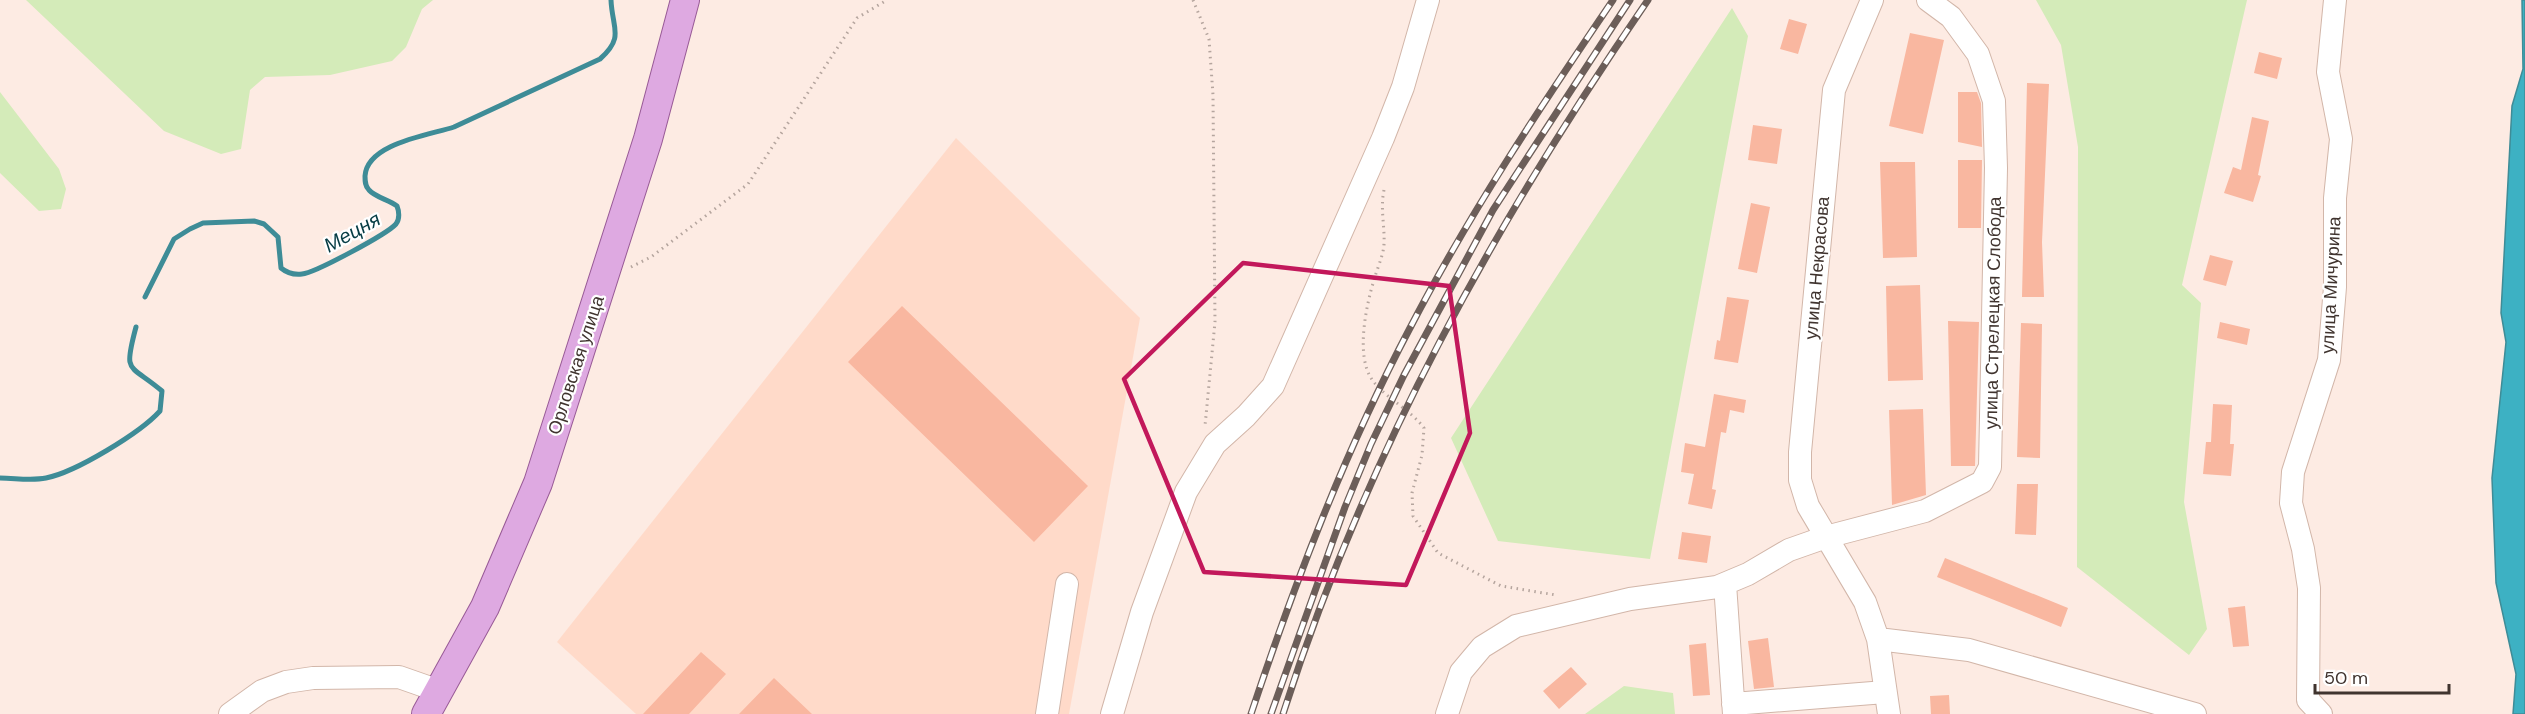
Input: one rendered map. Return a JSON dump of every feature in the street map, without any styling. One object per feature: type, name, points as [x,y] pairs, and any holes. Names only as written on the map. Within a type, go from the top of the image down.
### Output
[{"type":"main road","name":"Орловская улица","points":[[433,702],[485,607],[538,483],[648,139],[685,0]]},
{"type":"street","points":[[1112,714],[1143,612],[1186,492],[1215,444],[1246,416],[1273,386],[1403,87],[1428,0]]},
{"type":"street","name":"улица Некрасова","points":[[1872,0],[1834,90],[1800,452],[1800,480],[1808,506],[1865,602],[1878,639],[1887,703]]},
{"type":"street","name":"улица Стрелецкая Слобода","points":[[1828,540],[1925,511],[1982,482],[1990,467],[1996,168],[1994,100],[1978,54],[1951,17],[1928,0]]},
{"type":"street","name":"улица Мичурина","points":[[2310,709],[2309,588],[2303,549],[2291,503],[2293,472],[2329,360],[2335,287],[2335,198],[2341,139],[2328,72],[2335,0]]},
{"type":"street","points":[[1447,714],[1461,672],[1482,646],[1516,626],[1630,599],[1717,587],[1789,550],[1828,540]]},
{"type":"street","points":[[1047,714],[1067,584]]},
{"type":"street","points":[[1725,584],[1733,709],[1887,703]]},
{"type":"street","points":[[1878,639],[1969,650],[2195,714]]},
{"type":"street","points":[[230,714],[262,691],[286,682],[313,678],[399,677],[433,702]]},
{"type":"path","points":[[602,282],[651,257],[748,184],[856,18],[887,0]]},
{"type":"path","points":[[1193,0],[1209,39],[1213,95],[1215,322],[1204,434]]},
{"type":"path","points":[[1373,160],[1381,164],[1385,182],[1381,202],[1384,246],[1371,290],[1364,329],[1365,367],[1372,381],[1418,419],[1424,428],[1422,455],[1412,493],[1413,516],[1438,553],[1501,586],[1569,598],[1584,610]]},
{"type":"highlighted area","points":[[1243,263],[1449,286],[1470,433],[1406,585],[1204,572],[1124,379]]},
{"type":"shaded area","points":[[956,138],[1140,318],[1069,714],[636,714],[557,642]]},
{"type":"green space","points":[[26,0],[433,0],[422,9],[406,47],[392,61],[330,75],[265,77],[250,90],[241,149],[221,154],[164,131]]},
{"type":"green space","points":[[2036,0],[2247,0],[2182,285],[2201,303],[2184,502],[2207,629],[2189,655],[2077,567],[2078,147],[2061,45]]},
{"type":"green space","points":[[1732,8],[1748,36],[1650,559],[1498,541],[1451,438]]},
{"type":"green space","points":[[0,92],[59,169],[66,189],[61,209],[39,211],[0,173]]},
{"type":"green space","points":[[1624,686],[1673,693],[1675,714],[1585,714]]},
{"type":"water","points":[[2522,0],[2525,0],[2525,714],[2513,714],[2516,674],[2496,583],[2492,478],[2506,342],[2501,313],[2512,106],[2523,69]]},
{"type":"building","points":[[1789,19],[1807,24],[1798,54],[1780,49]]},
{"type":"building","points":[[1910,33],[1944,40],[1923,134],[1889,126]]},
{"type":"building","points":[[2259,52],[2282,58],[2277,79],[2254,73]]},
{"type":"building","points":[[2027,83],[2049,84],[2042,242],[2044,297],[2022,297]]},
{"type":"building","points":[[1958,92],[1977,92],[1981,103],[1982,147],[1958,142]]},
{"type":"building","points":[[2252,117],[2269,121],[2258,175],[2261,176],[2253,202],[2224,193],[2233,167],[2241,170]]},
{"type":"building","points":[[1753,125],[1782,129],[1777,164],[1748,160]]},
{"type":"building","points":[[1958,160],[1982,160],[1981,228],[1958,228]]},
{"type":"building","points":[[1880,162],[1915,162],[1917,257],[1883,258]]},
{"type":"building","points":[[1751,203],[1770,207],[1757,273],[1738,269]]},
{"type":"building","points":[[2210,255],[2233,261],[2226,286],[2203,280]]},
{"type":"building","points":[[1920,285],[1923,380],[1888,381],[1886,286]]},
{"type":"building","points":[[1727,297],[1749,300],[1738,363],[1714,359],[1717,340],[1720,341]]},
{"type":"building","points":[[902,306],[1088,486],[1034,542],[848,362]]},
{"type":"building","points":[[1948,321],[1979,322],[1975,466],[1951,466]]},
{"type":"building","points":[[2220,322],[2250,329],[2247,345],[2217,338]]},
{"type":"building","points":[[2021,323],[2042,324],[2040,458],[2017,457]]},
{"type":"building","points":[[1714,394],[1746,400],[1744,413],[1730,410],[1726,433],[1721,432],[1712,489],[1716,490],[1712,509],[1688,504],[1694,474],[1681,472],[1685,443],[1705,447]]},
{"type":"building","points":[[2213,404],[2232,405],[2230,444],[2234,444],[2231,476],[2203,474],[2206,442],[2211,442]]},
{"type":"building","points":[[1923,409],[1926,495],[1892,505],[1889,410]]},
{"type":"building","points":[[2017,484],[2038,484],[2036,535],[2015,534]]},
{"type":"building","points":[[1682,532],[1711,536],[1707,563],[1678,559]]},
{"type":"building","points":[[1945,558],[2068,608],[2061,627],[1937,577]]},
{"type":"building","points":[[2245,606],[2249,646],[2233,647],[2228,608]]},
{"type":"building","points":[[1768,638],[1774,687],[1754,689],[1748,641]]},
{"type":"building","points":[[1706,643],[1710,695],[1693,696],[1689,645]]},
{"type":"building","points":[[701,652],[726,674],[689,714],[643,714]]},
{"type":"building","points":[[1571,667],[1587,684],[1559,709],[1543,691]]},
{"type":"building","points":[[774,678],[812,714],[739,714]]},
{"type":"building","points":[[1949,695],[1950,714],[1931,714],[1930,696]]},
{"type":"waterway","name":"Мецня","points":[[145,297],[174,239],[203,223],[254,221],[264,224],[278,237],[281,268],[296,274],[321,267],[390,229],[398,220],[397,206],[375,195],[366,185],[365,176],[368,165],[376,156],[401,142],[454,127],[600,59],[608,51],[615,38],[611,0]]},
{"type":"waterway","name":"Мецня","points":[[0,478],[40,479],[74,468],[123,440],[160,411],[162,391],[136,371],[130,361],[136,327]]},
{"type":"railway","points":[[1251,714],[1285,615],[1323,518],[1386,374],[1481,202],[1613,0]]},
{"type":"railway","points":[[1271,714],[1345,507],[1371,444],[1404,375],[1493,210],[1630,0]]},
{"type":"railway","points":[[1283,714],[1316,618],[1353,524],[1394,433],[1439,344],[1538,170],[1648,0]]}]
